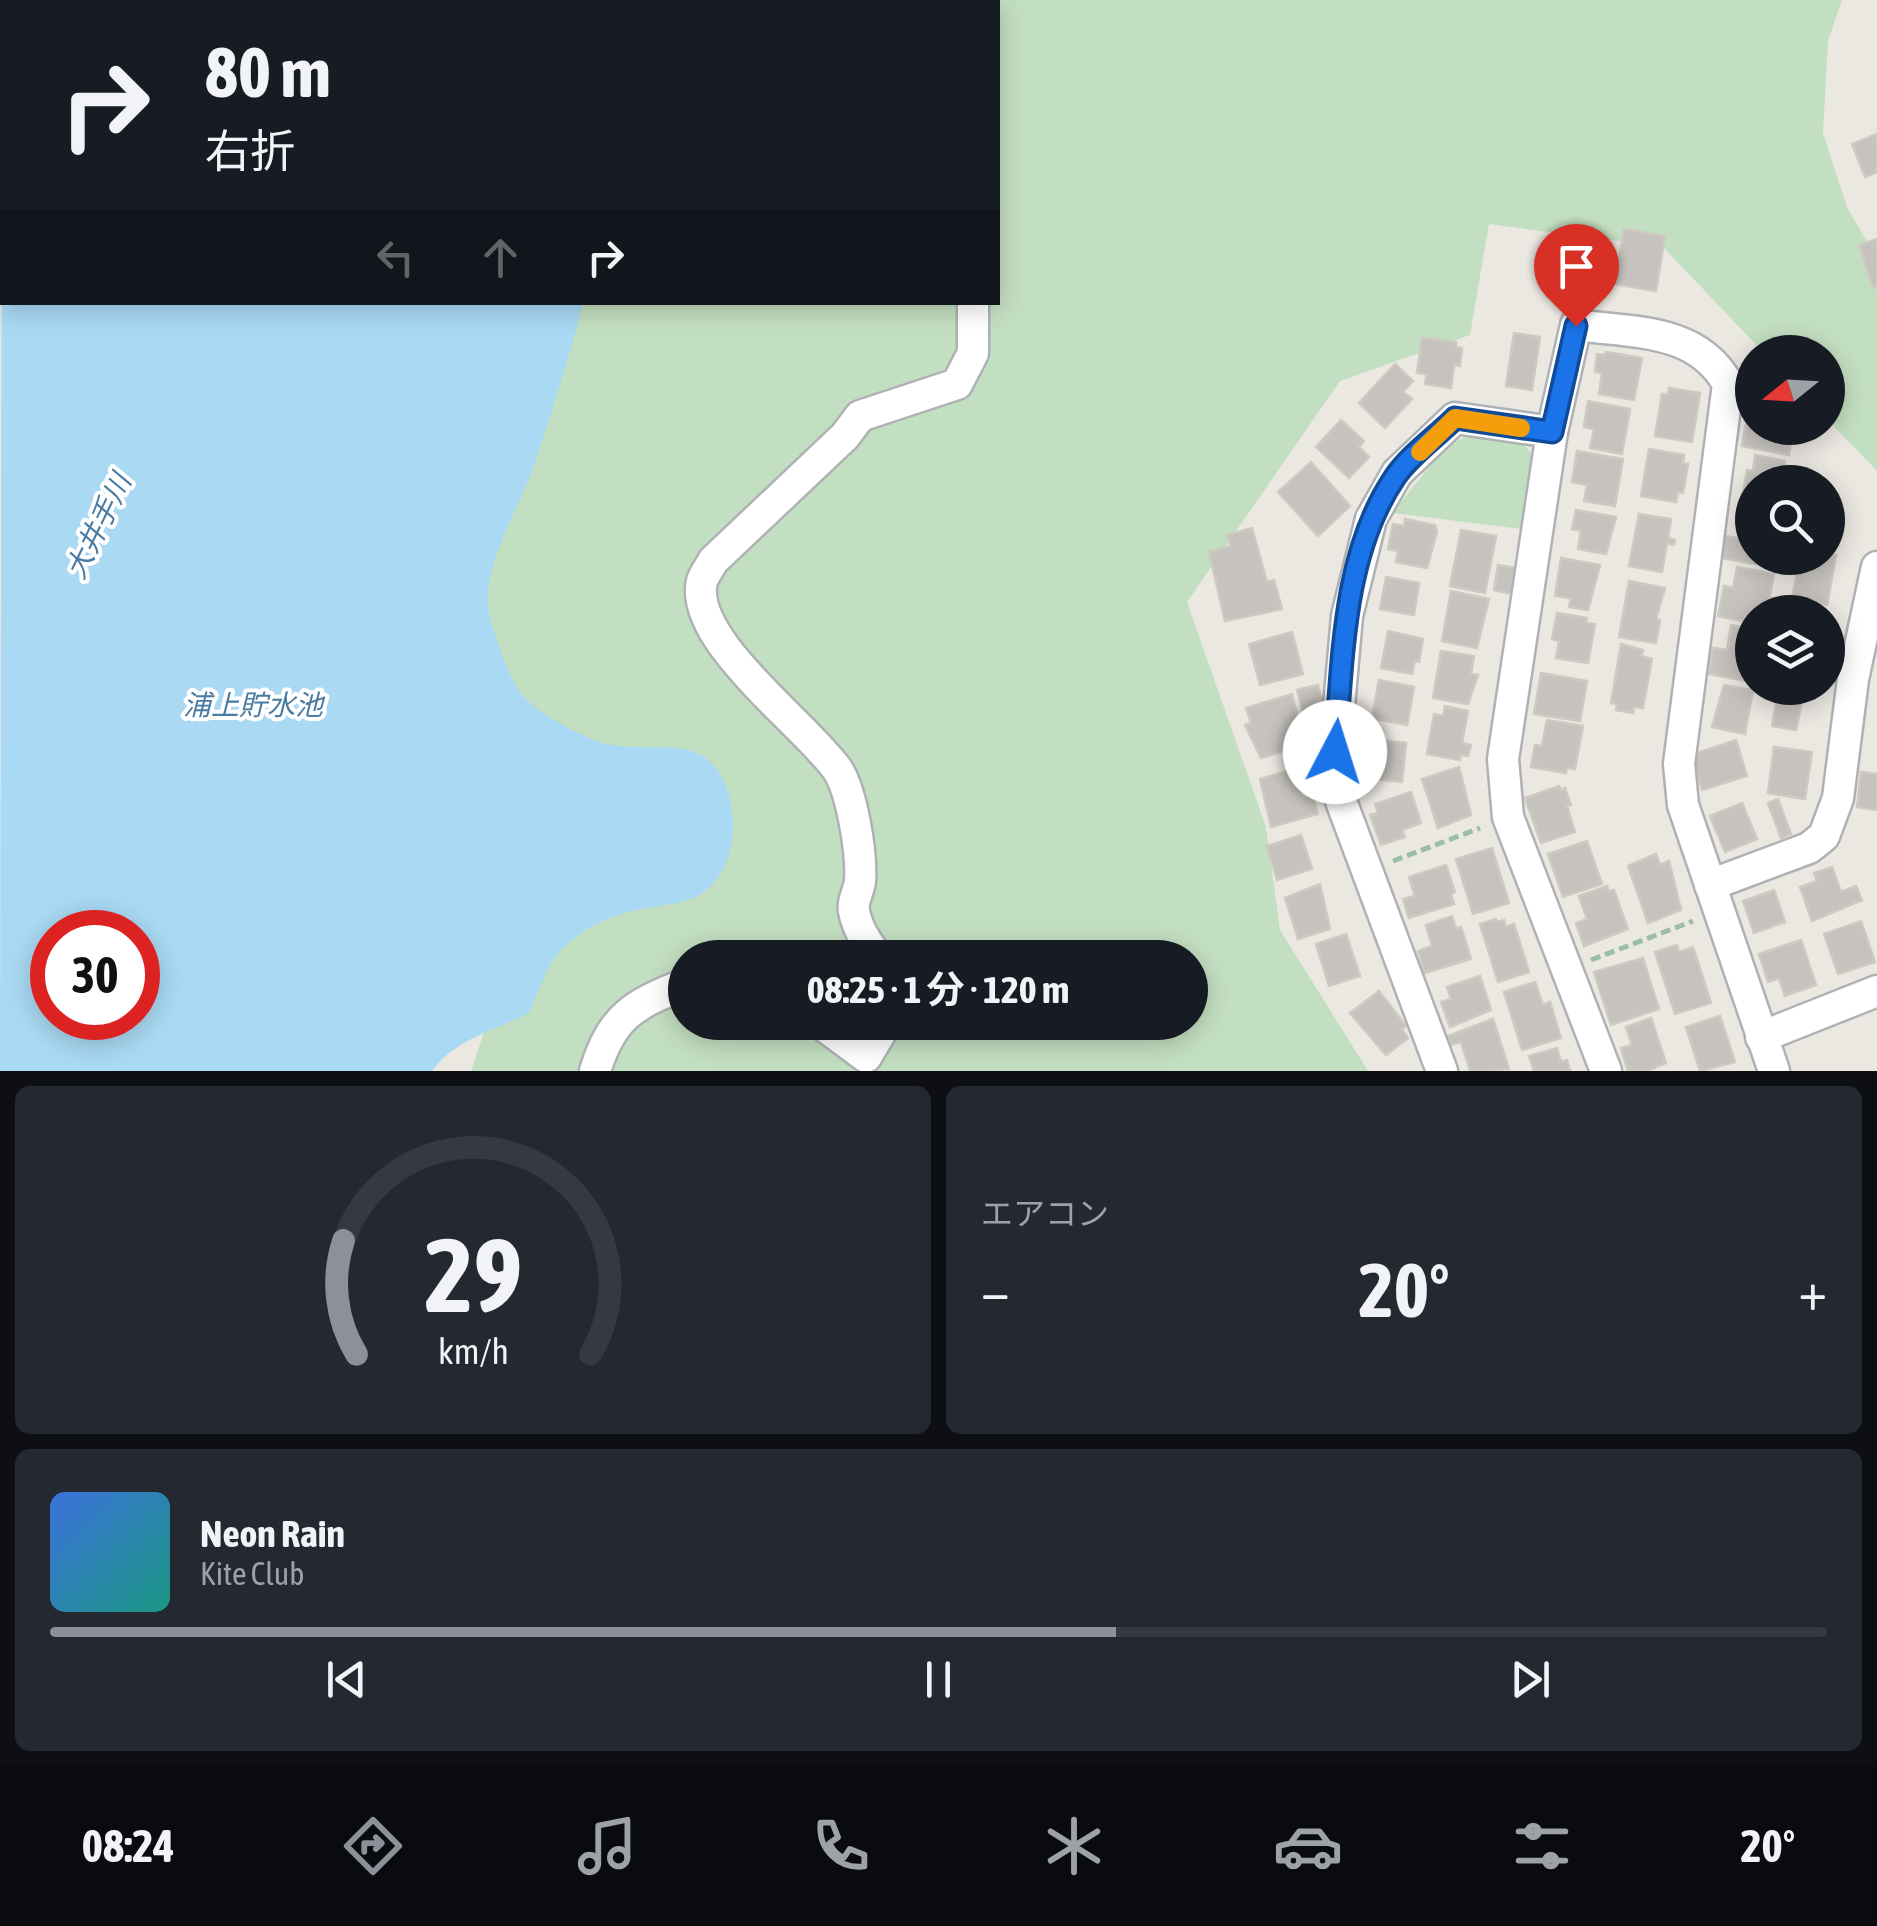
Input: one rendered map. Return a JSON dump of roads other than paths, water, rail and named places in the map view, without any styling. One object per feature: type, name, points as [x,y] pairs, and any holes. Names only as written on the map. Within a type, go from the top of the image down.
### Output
[{"type":"street","points":[[866,940],[853,909],[860,879],[854,818],[840,773],[808,734],[730,658],[702,605],[702,582],[713,561],[846,436],[860,416],[957,384],[973,353],[973,305]]},
{"type":"street","points":[[1606,1071],[1508,817],[1504,759],[1552,432],[1576,326],[1682,340],[1716,362],[1728,384],[1679,764],[1684,805],[1774,1071]]},
{"type":"street","points":[[1442,1071],[1341,800],[1335,752],[1347,616],[1371,518],[1397,474],[1455,418],[1552,432]]},
{"type":"street","points":[[1714,898],[1809,848],[1824,836],[1838,798],[1853,678],[1877,567]]},
{"type":"street","points":[[595,1071],[606,1034],[644,1000],[668,991]]},
{"type":"street","points":[[1761,1037],[1877,991]]},
{"type":"street","points":[[843,1040],[866,1057],[876,1040]]},
{"type":"water","name":"浦上貯水池","points":[[2,305],[582,305],[535,463],[496,556],[488,595],[491,623],[514,682],[541,712],[602,743],[683,749],[710,762],[721,775],[729,796],[733,821],[729,856],[719,877],[700,894],[678,903],[618,915],[581,933],[552,961],[529,1013],[476,1036],[441,1060],[432,1071],[0,1071]]},
{"type":"water label","name":"大井手川","points":[[98,526]]}]
